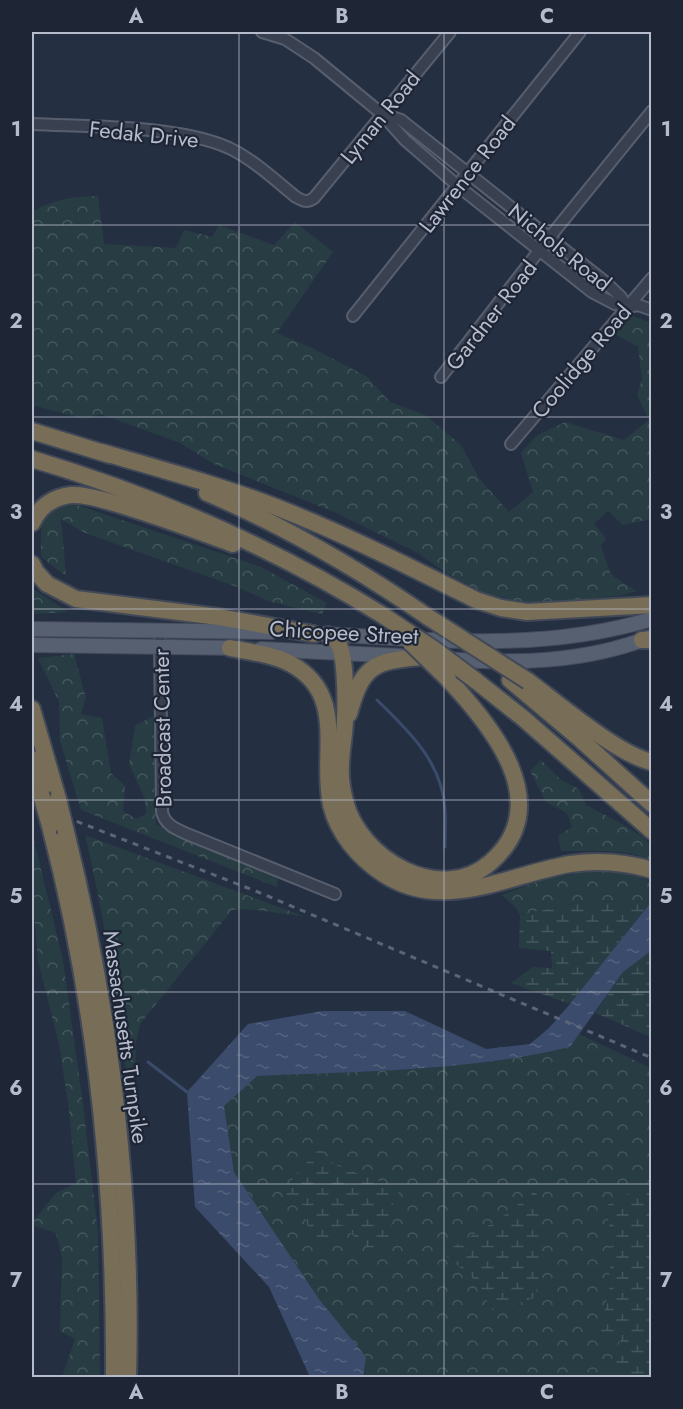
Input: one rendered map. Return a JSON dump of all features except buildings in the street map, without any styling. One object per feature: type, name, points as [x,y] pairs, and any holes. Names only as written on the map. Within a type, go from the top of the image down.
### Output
[{"type":"highway","points":[[32,431],[207,483],[275,507],[353,540],[494,607],[545,612],[651,605]]},
{"type":"highway","points":[[101,452],[214,496],[288,531],[339,559],[528,681],[607,739],[635,757],[651,762]]},
{"type":"highway","points":[[32,459],[175,507],[311,573],[384,616],[476,680],[522,717],[651,831]]},
{"type":"highway","points":[[32,523],[38,512],[53,500],[67,495],[82,495],[138,510],[311,573]]},
{"type":"highway","points":[[32,564],[47,584],[76,599],[219,617],[321,634],[336,640],[341,652],[344,732],[341,765],[345,801],[358,831],[374,850],[397,866],[429,878],[459,877],[479,870],[497,856],[511,836],[518,812],[517,786],[510,765],[492,731],[477,710],[384,616]]},
{"type":"highway","points":[[428,617],[510,680],[580,739],[651,804]]},
{"type":"highway","points":[[230,648],[261,653],[283,660],[303,672],[315,685],[324,700],[329,719],[329,786],[331,803],[337,821],[360,855],[376,869],[395,880],[426,891],[461,891],[573,864],[604,862],[651,870]]},
{"type":"highway","points":[[344,732],[357,690],[367,673],[384,662],[421,657]]},
{"type":"highway","name":"Massachusetts Turnpike","points":[[32,709],[57,799],[58,829],[99,1096],[111,1229],[114,1377]]},
{"type":"highway","name":"Massachusetts Turnpike","points":[[32,759],[41,794],[58,829],[90,944],[110,1061],[127,1247],[129,1377]]},
{"type":"main road","name":"Chicopee Street","points":[[32,629],[160,630],[321,634],[432,640],[525,641],[585,635],[651,619]]},
{"type":"main road","name":"Chicopee Street","points":[[32,645],[230,648],[466,660],[541,660],[604,651],[648,639]]},
{"type":"street","points":[[262,32],[285,39],[314,58],[382,114]]},
{"type":"street","name":"Lyman Road","points":[[309,201],[314,198],[447,32]]},
{"type":"street","name":"Lawrence Road","points":[[353,316],[580,32]]},
{"type":"street","name":"Gardner Road","points":[[441,377],[651,111]]},
{"type":"street","name":"Nichols Road","points":[[382,114],[402,120],[604,281],[621,297],[627,307]]},
{"type":"street","name":"Nichols Road","points":[[382,114],[405,140],[458,186],[592,292],[615,304],[627,307]]},
{"type":"street","name":"Fedak Drive","points":[[32,124],[173,134],[210,141],[248,159],[296,197],[309,201]]},
{"type":"street","name":"Coolidge Road","points":[[511,444],[651,278]]},
{"type":"street","points":[[627,307],[638,305],[651,310]]},
{"type":"street","name":"Broadcast Center","points":[[160,630],[162,812],[166,820],[176,830],[335,894]]},
{"type":"green space","points":[[98,196],[104,244],[176,248],[184,230],[212,237],[219,225],[274,245],[295,222],[333,252],[277,333],[366,376],[390,402],[425,415],[461,445],[479,478],[509,512],[533,492],[521,453],[536,436],[565,422],[624,440],[649,420],[637,395],[642,379],[638,347],[615,334],[633,316],[651,323],[651,519],[623,525],[608,511],[594,524],[606,538],[601,546],[611,575],[637,591],[618,596],[528,603],[484,593],[446,573],[418,553],[334,512],[214,464],[180,443],[101,414],[85,419],[32,405],[32,212],[63,200]]},
{"type":"green space","points":[[77,505],[261,567],[327,603],[322,614],[268,601],[237,587],[85,533],[61,519],[66,576],[41,557],[41,525],[55,508]]},
{"type":"green space","points":[[32,588],[68,612],[69,612],[32,614]]},
{"type":"green space","points":[[74,654],[86,698],[81,714],[102,718],[111,773],[125,786],[123,811],[136,819],[146,814],[145,799],[129,764],[135,726],[153,716],[156,824],[278,879],[277,887],[81,810],[60,741],[59,702],[38,658]]},
{"type":"green space","points":[[541,760],[561,780],[579,789],[586,805],[643,837],[651,846],[651,860],[618,852],[561,851],[558,836],[572,827],[567,813],[546,802],[530,771]]},
{"type":"green space","points":[[32,832],[63,960],[83,1104],[98,1233],[100,1377],[62,1377],[75,1339],[60,1331],[62,1258],[56,1233],[32,1225],[56,1193],[76,1183],[59,1044],[38,961],[35,923],[32,921]]},
{"type":"green space","points":[[85,835],[303,916],[232,910],[140,1024],[136,1043],[135,1079],[126,1073],[103,924]]},
{"type":"green space","points":[[592,871],[631,874],[651,882],[651,902],[649,904],[638,901],[582,902],[520,915],[502,895],[545,879]]},
{"type":"green space","points":[[638,901],[649,904],[570,1004],[511,983],[533,967],[552,968],[551,951],[519,948],[520,915],[582,902]]},
{"type":"green space","points":[[651,951],[651,1037],[595,1013],[623,972]]},
{"type":"green space","points":[[579,1034],[651,1068],[651,1181],[607,1206],[611,1242],[609,1291],[599,1333],[621,1339],[608,1369],[626,1377],[363,1377],[365,1357],[319,1299],[234,1172],[224,1106],[256,1076],[453,1066],[570,1047]],"holes":[[[335,1165],[400,1189],[392,1207],[392,1243],[342,1225],[323,1240],[309,1241],[305,1205],[281,1204]],[[536,1190],[493,1311],[476,1281],[444,1253],[501,1218]]]},
{"type":"green space","points":[[319,1149],[335,1165],[400,1189],[392,1207],[392,1243],[374,1255],[342,1225],[323,1241],[309,1241],[305,1205],[281,1204],[293,1178]]},
{"type":"green space","points":[[651,1181],[651,1377],[626,1377],[608,1369],[621,1339],[599,1333],[609,1291],[611,1242],[607,1205]]},
{"type":"green space","points":[[536,1190],[542,1224],[541,1275],[534,1298],[493,1311],[476,1281],[443,1253],[501,1218]]},
{"type":"water","points":[[651,902],[651,951],[623,972],[570,1047],[453,1066],[257,1076],[224,1106],[234,1172],[319,1299],[366,1357],[363,1377],[310,1377],[269,1287],[195,1207],[187,1092],[248,1024],[322,1011],[405,1011],[486,1049],[530,1044],[549,1028],[570,1004]]},
{"type":"waterway","points":[[377,700],[412,736],[431,762],[438,777],[445,809],[445,847]]},
{"type":"waterway","points":[[148,1062],[187,1092]]},
{"type":"railway","points":[[32,804],[258,892],[652,1058]]}]
